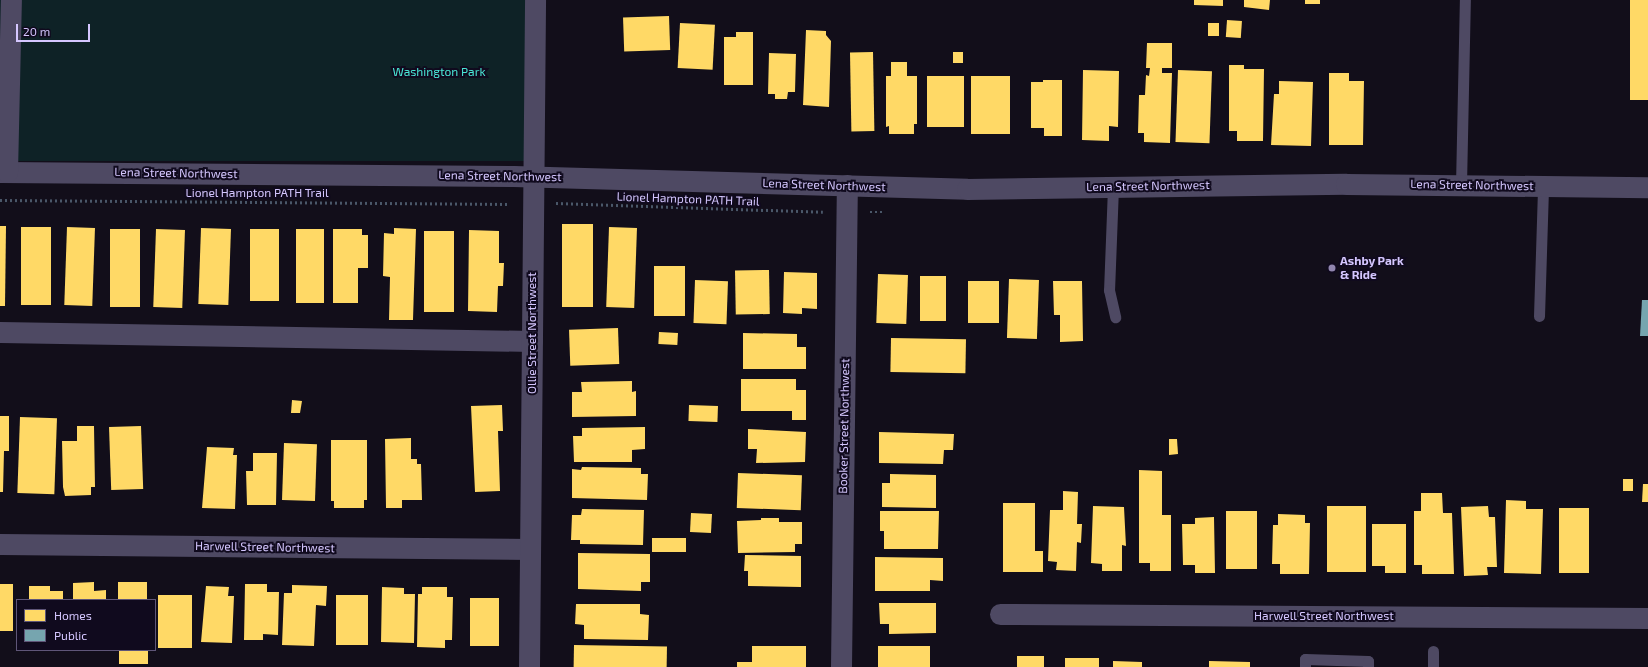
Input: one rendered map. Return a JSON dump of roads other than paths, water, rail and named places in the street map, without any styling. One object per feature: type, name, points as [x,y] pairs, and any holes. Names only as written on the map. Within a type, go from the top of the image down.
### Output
[{"type":"street","points":[[4,172],[11,0]]},
{"type":"street","name":"Ollie Street Northwest","points":[[529,667],[535,0]]},
{"type":"street","name":"Lena Street Northwest","points":[[4,172],[534,176],[968,189],[1461,185],[1648,187]]},
{"type":"street","name":"Booker Street Northwest","points":[[841,667],[847,185]]},
{"type":"street","points":[[0,332],[532,341]]},
{"type":"street","name":"Harwell Street Northwest","points":[[0,544],[530,549]]},
{"type":"street","name":"Harwell Street Northwest","points":[[1000,614],[1648,618]]},
{"type":"lane","points":[[1461,185],[1465,0]]},
{"type":"lane","points":[[1539,316],[1543,186]]},
{"type":"lane","points":[[1113,187],[1109,290],[1115,317]]},
{"type":"lane","points":[[1433,650],[1433,667]]},
{"type":"lane","points":[[1305,667],[1305,659],[1368,661],[1368,667]]},
{"type":"place","name":"Ashby Park & Ride","points":[[1332,268]]},
{"type":"park label","name":"Washington Park","points":[[439,72]]}]
